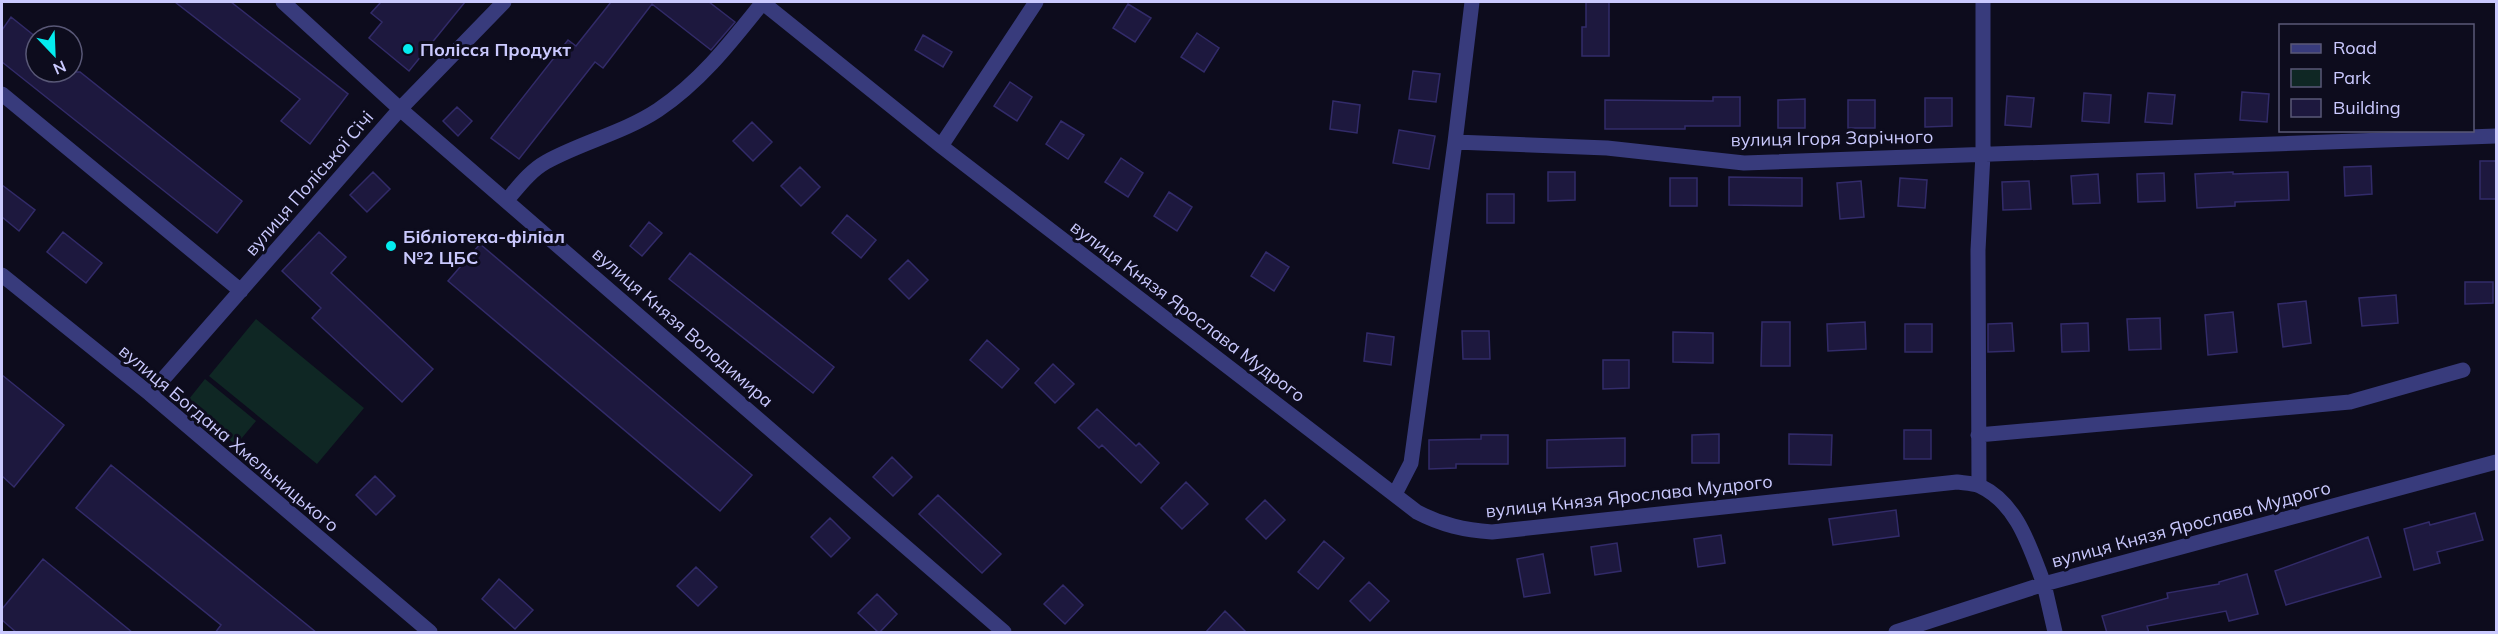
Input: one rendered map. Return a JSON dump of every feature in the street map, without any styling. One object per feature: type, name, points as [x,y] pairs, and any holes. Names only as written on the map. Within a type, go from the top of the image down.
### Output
[{"type":"street","name":"вулиця Князя Володимира","points":[[283,2],[400,109],[1004,633]]},
{"type":"street","name":"вулиця Поліської Січі","points":[[150,394],[400,109],[504,2]]},
{"type":"street","points":[[507,200],[525,178],[546,162],[630,126],[682,92],[712,65],[763,2]]},
{"type":"street","name":"вулиця Князя Ярослава Мудрого","points":[[763,2],[941,146],[1417,512],[1437,523],[1461,530],[1492,532],[1957,482],[1978,485],[2000,499],[2021,526],[2044,584],[2496,462]]},
{"type":"street","points":[[941,146],[1036,2]]},
{"type":"street","points":[[1395,494],[1411,463],[1472,2]]},
{"type":"street","points":[[1978,485],[1978,250],[1983,154],[1983,2]]},
{"type":"street","points":[[2,94],[241,291]]},
{"type":"street","name":"вулиця Ігоря Зарічного","points":[[1455,142],[1607,148],[1744,163],[2496,136]]},
{"type":"street","name":"вулиця Богдана Хмельницького","points":[[2,275],[150,394],[430,633]]},
{"type":"street","points":[[1978,435],[2350,402],[2463,370]]},
{"type":"street","points":[[1896,633],[2044,584],[2055,633]]},
{"type":"green space","points":[[256,319],[364,408],[317,464],[209,376]]},
{"type":"green space","points":[[205,379],[256,421],[236,445],[185,404]]},
{"type":"building","points":[[175,2],[231,2],[348,94],[310,144],[281,121],[300,99]]},
{"type":"building","points":[[381,2],[465,2],[409,71],[369,38],[382,22],[371,13]]},
{"type":"building","points":[[611,2],[709,2],[735,22],[711,50],[652,4],[603,68],[595,62],[519,159],[491,138],[568,40],[576,46]]},
{"type":"building","points":[[1586,2],[1609,2],[1609,56],[1582,56],[1582,27],[1586,27]]},
{"type":"building","points":[[1128,4],[1151,18],[1135,42],[1113,28]]},
{"type":"building","points":[[11,17],[24,27],[24,79],[2,62],[2,30]]},
{"type":"building","points":[[1197,33],[1219,48],[1204,72],[1181,57]]},
{"type":"building","points":[[923,35],[952,52],[943,67],[915,50]]},
{"type":"building","points":[[1413,71],[1440,74],[1436,102],[1409,99]]},
{"type":"building","points":[[84,75],[242,201],[217,233],[30,84],[84,84]]},
{"type":"building","points":[[1010,82],[1032,97],[1017,121],[994,106]]},
{"type":"building","points":[[2242,92],[2269,94],[2267,122],[2240,120]]},
{"type":"building","points":[[2084,93],[2111,95],[2109,123],[2082,121]]},
{"type":"building","points":[[2148,93],[2175,95],[2172,124],[2145,122]]},
{"type":"building","points":[[2007,96],[2034,98],[2031,127],[2005,125]]},
{"type":"building","points":[[1713,97],[1740,97],[1740,126],[1605,129],[1605,100],[1713,101]]},
{"type":"building","points":[[1925,98],[1952,98],[1952,126],[1925,127]]},
{"type":"building","points":[[1805,99],[1805,128],[1778,128],[1778,100]]},
{"type":"building","points":[[1848,100],[1875,100],[1875,128],[1848,128]]},
{"type":"building","points":[[1333,101],[1360,105],[1357,133],[1330,129]]},
{"type":"building","points":[[457,107],[472,121],[458,136],[443,121]]},
{"type":"building","points":[[1061,121],[1084,135],[1068,159],[1046,144]]},
{"type":"building","points":[[752,122],[772,142],[753,161],[733,141]]},
{"type":"building","points":[[1399,130],[1435,136],[1429,169],[1393,163]]},
{"type":"building","points":[[1121,158],[1143,173],[1128,197],[1105,182]]},
{"type":"building","points":[[2480,161],[2496,161],[2496,199],[2480,199]]},
{"type":"building","points":[[2371,166],[2372,194],[2345,196],[2344,167]]},
{"type":"building","points":[[800,167],[820,187],[801,206],[781,186]]},
{"type":"building","points":[[373,172],[390,189],[367,212],[350,195]]},
{"type":"building","points":[[1548,172],[1575,172],[1575,200],[1548,201]]},
{"type":"building","points":[[2233,172],[2233,174],[2288,172],[2289,200],[2235,202],[2235,206],[2197,208],[2195,174]]},
{"type":"building","points":[[2164,173],[2165,201],[2138,202],[2137,174]]},
{"type":"building","points":[[2098,174],[2100,203],[2073,204],[2071,176]]},
{"type":"building","points":[[1729,177],[1802,178],[1802,206],[1729,205]]},
{"type":"building","points":[[1670,178],[1697,178],[1697,206],[1670,206]]},
{"type":"building","points":[[1900,178],[1927,180],[1925,208],[1898,206]]},
{"type":"building","points":[[1861,181],[1864,217],[1840,219],[1837,183]]},
{"type":"building","points":[[2029,181],[2031,209],[2003,210],[2002,182]]},
{"type":"building","points":[[2,185],[35,210],[19,231],[2,217]]},
{"type":"building","points":[[1169,192],[1192,207],[1177,231],[1154,216]]},
{"type":"building","points":[[1487,194],[1514,194],[1514,223],[1487,223]]},
{"type":"building","points":[[847,215],[876,240],[861,258],[832,233]]},
{"type":"building","points":[[649,222],[662,233],[642,256],[630,246]]},
{"type":"building","points":[[63,232],[102,263],[86,283],[47,252]]},
{"type":"building","points":[[319,232],[346,257],[331,273],[433,369],[402,402],[312,318],[321,308],[282,271]]},
{"type":"building","points":[[480,244],[752,475],[720,511],[448,281]]},
{"type":"building","points":[[1266,252],[1289,267],[1274,291],[1251,276]]},
{"type":"building","points":[[690,253],[834,367],[813,393],[669,279]]},
{"type":"building","points":[[908,260],[928,280],[909,299],[889,279]]},
{"type":"building","points":[[2465,282],[2493,282],[2493,303],[2465,304]]},
{"type":"building","points":[[2396,295],[2398,323],[2362,326],[2359,298]]},
{"type":"building","points":[[2306,301],[2311,343],[2283,347],[2278,304]]},
{"type":"building","points":[[2233,312],[2237,352],[2208,355],[2205,315]]},
{"type":"building","points":[[2160,318],[2161,349],[2129,350],[2127,319]]},
{"type":"building","points":[[1762,322],[1790,322],[1790,366],[1761,366]]},
{"type":"building","points":[[1865,322],[1866,349],[1828,351],[1827,324]]},
{"type":"building","points":[[2012,323],[2014,351],[1988,352],[1988,324]]},
{"type":"building","points":[[2088,323],[2089,351],[2062,352],[2061,324]]},
{"type":"building","points":[[1905,324],[1932,324],[1932,352],[1905,352]]},
{"type":"building","points":[[1462,331],[1489,331],[1490,359],[1463,359]]},
{"type":"building","points":[[1673,332],[1713,333],[1713,363],[1673,362]]},
{"type":"building","points":[[1367,333],[1394,337],[1391,365],[1364,361]]},
{"type":"building","points":[[987,340],[1019,369],[1002,388],[970,360]]},
{"type":"building","points":[[1603,360],[1629,360],[1629,388],[1603,389]]},
{"type":"building","points":[[1053,364],[1074,384],[1055,403],[1035,383]]},
{"type":"building","points":[[2,375],[64,425],[14,487],[2,476]]},
{"type":"building","points":[[1097,409],[1136,446],[1139,443],[1159,463],[1141,483],[1102,445],[1099,448],[1078,428]]},
{"type":"building","points":[[1904,430],[1931,430],[1931,459],[1904,459]]},
{"type":"building","points":[[1719,434],[1719,463],[1692,463],[1692,435]]},
{"type":"building","points":[[1789,434],[1832,435],[1831,465],[1789,464]]},
{"type":"building","points":[[1481,435],[1508,435],[1508,464],[1456,464],[1456,468],[1429,469],[1429,440],[1481,439]]},
{"type":"building","points":[[1625,438],[1625,466],[1547,468],[1547,440]]},
{"type":"building","points":[[892,457],[912,477],[893,496],[873,477]]},
{"type":"building","points":[[111,465],[317,633],[215,633],[221,625],[76,508]]},
{"type":"building","points":[[375,476],[395,496],[376,515],[356,495]]},
{"type":"building","points":[[1186,482],[1208,504],[1182,529],[1161,508]]},
{"type":"building","points":[[938,495],[1001,554],[982,573],[919,514]]},
{"type":"building","points":[[1265,500],[1285,520],[1266,539],[1246,519]]},
{"type":"building","points":[[1896,510],[1899,536],[1833,545],[1829,519]]},
{"type":"building","points":[[2475,513],[2483,540],[2437,552],[2440,563],[2414,570],[2404,529],[2429,522],[2430,525]]},
{"type":"building","points":[[830,518],[850,538],[831,557],[811,537]]},
{"type":"building","points":[[1721,535],[1725,563],[1698,567],[1694,539]]},
{"type":"building","points":[[2368,537],[2381,577],[2286,605],[2275,571]]},
{"type":"building","points":[[1324,541],[1344,558],[1318,589],[1298,572]]},
{"type":"building","points":[[1617,543],[1621,571],[1595,575],[1591,547]]},
{"type":"building","points":[[1543,554],[1550,593],[1524,597],[1517,559]]},
{"type":"building","points":[[43,559],[133,633],[17,633],[2,620],[2,609]]},
{"type":"building","points":[[696,567],[717,587],[698,606],[677,586]]},
{"type":"building","points":[[2247,574],[2258,614],[2229,621],[2226,611],[2147,626],[2149,633],[2107,633],[2102,616],[2168,598],[2167,593],[2219,584],[2219,582]]},
{"type":"building","points":[[499,579],[533,610],[515,629],[482,599]]},
{"type":"building","points":[[1369,582],[1389,601],[1370,621],[1350,601]]},
{"type":"building","points":[[1063,585],[1083,605],[1065,624],[1044,604]]},
{"type":"building","points":[[877,594],[897,614],[879,633],[858,613]]},
{"type":"building","points":[[1225,611],[1247,633],[1205,633]]},
{"type":"place","name":"Полісся Продукт","points":[[408,49]]},
{"type":"place","name":"Бібліотека-філіал №2 ЦБС","points":[[391,246]]}]
